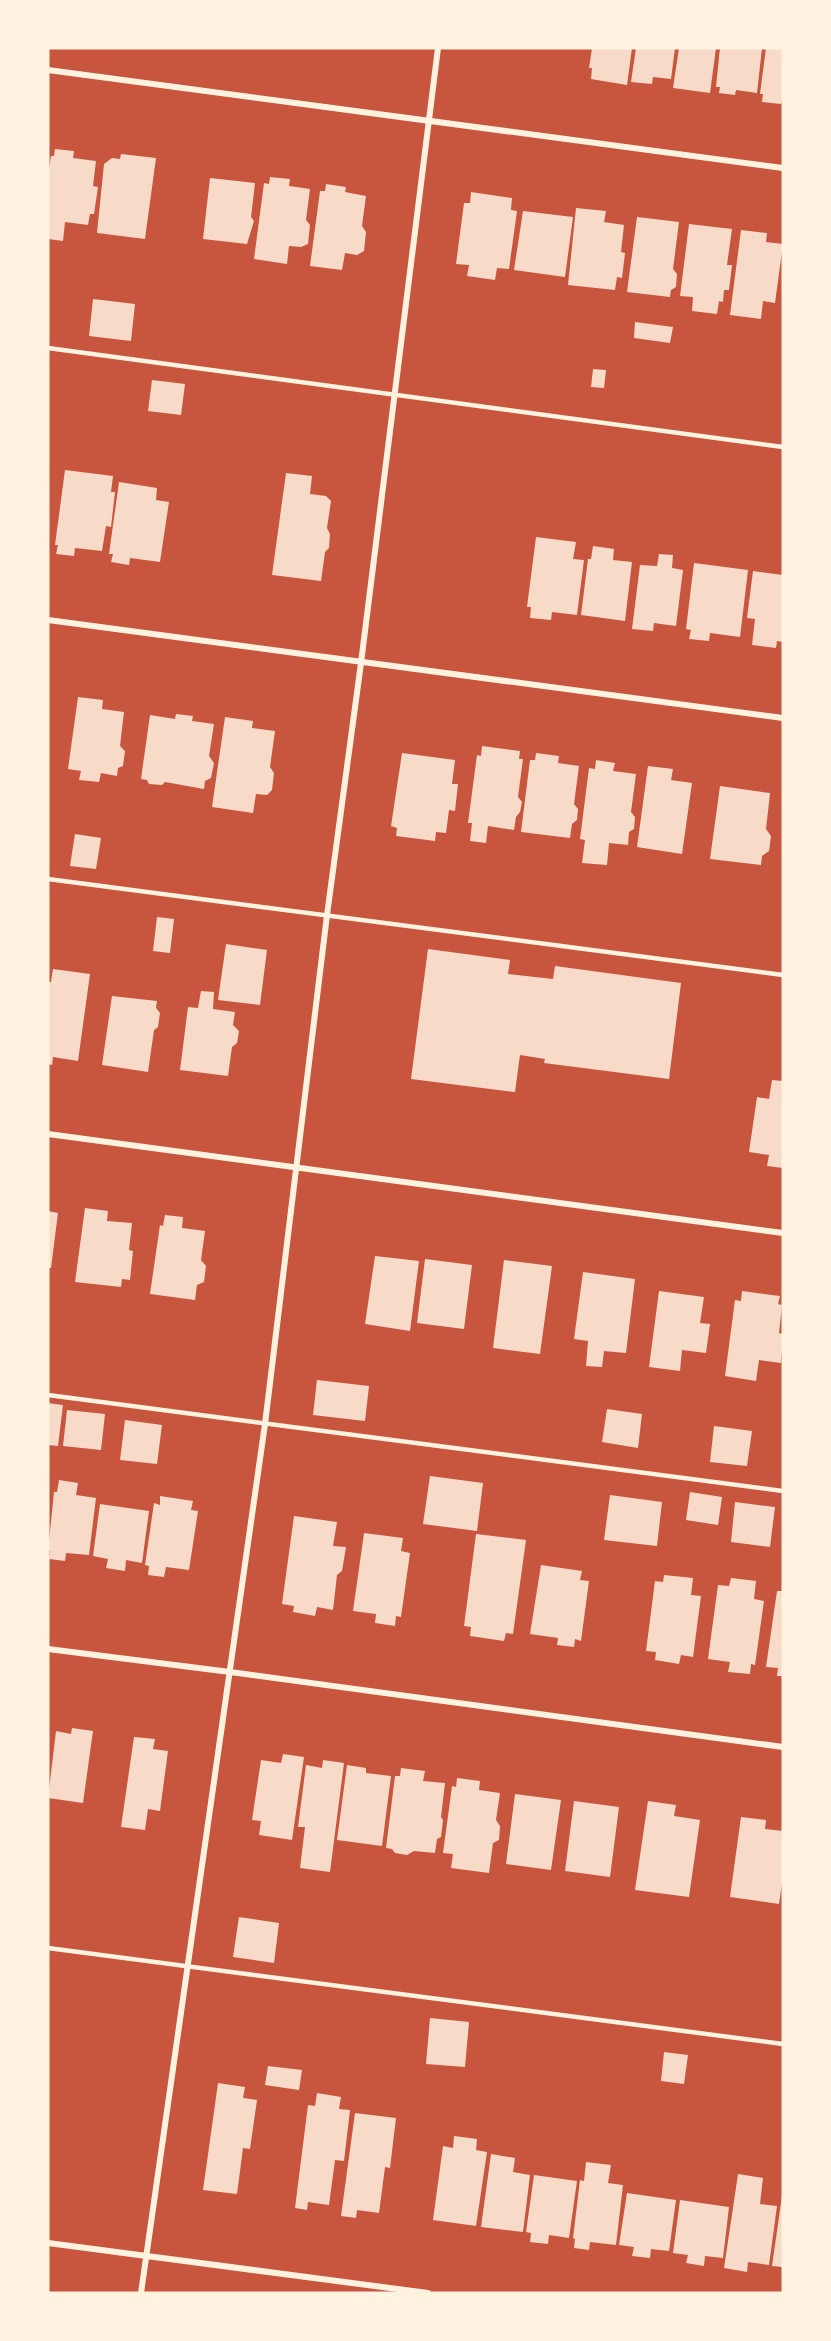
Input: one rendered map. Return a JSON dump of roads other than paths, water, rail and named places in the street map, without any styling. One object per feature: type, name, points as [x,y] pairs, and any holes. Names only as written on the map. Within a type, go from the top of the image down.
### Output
[{"type":"street","points":[[141,2293],[265,1424],[327,915],[438,48]]},
{"type":"street","points":[[48,70],[783,168]]},
{"type":"street","points":[[48,620],[783,718]]},
{"type":"street","points":[[48,1134],[783,1233]]},
{"type":"street","points":[[48,1649],[783,1747]]},
{"type":"street","points":[[48,2243],[428,2293]]},
{"type":"lane","points":[[48,348],[783,447]]},
{"type":"lane","points":[[48,879],[783,975]]},
{"type":"lane","points":[[48,1395],[783,1491]]},
{"type":"lane","points":[[48,1948],[783,2044]]}]
